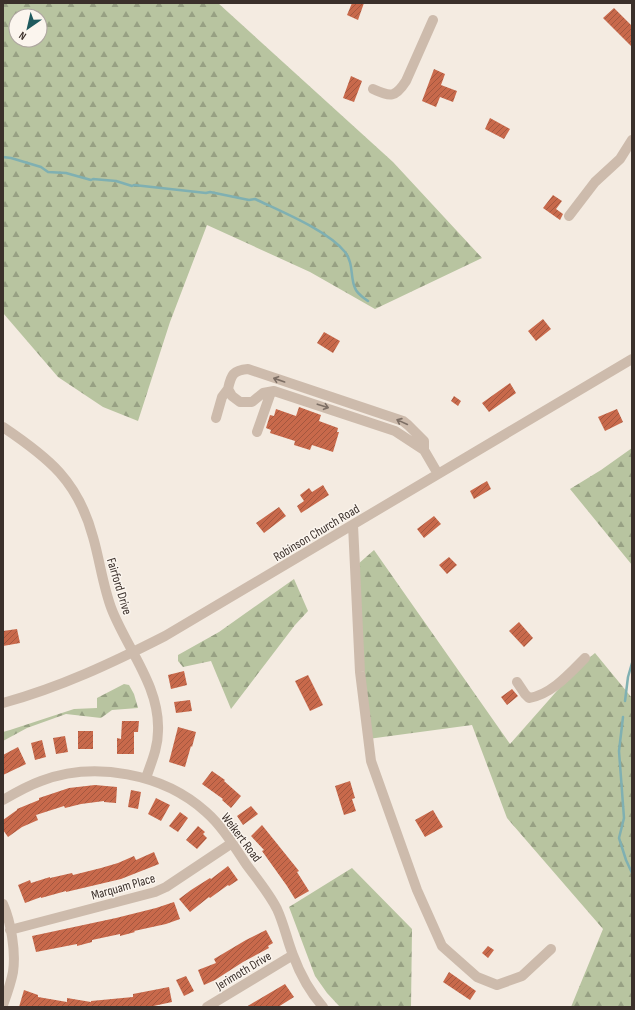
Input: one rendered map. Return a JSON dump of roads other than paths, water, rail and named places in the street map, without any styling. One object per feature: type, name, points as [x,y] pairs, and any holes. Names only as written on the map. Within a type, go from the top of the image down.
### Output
[{"type":"street","points":[[373,89],[385,94],[395,94],[400,90],[406,81],[433,20]]},
{"type":"street","points":[[569,216],[595,182],[620,159],[632,140]]},
{"type":"street","name":"Robinson Church Road","points":[[3,703],[75,679],[165,636],[632,359]]},
{"type":"street","points":[[216,418],[222,397],[228,389],[234,372],[242,369],[248,369],[403,421],[424,441],[424,450]]},
{"type":"street","points":[[228,389],[234,398],[240,402],[252,402],[264,393],[274,391],[395,431],[424,450],[438,474]]},
{"type":"street","points":[[257,432],[270,392]]},
{"type":"street","name":"Fairford Drive","points":[[3,427],[48,460],[63,476],[76,495],[90,526],[110,605],[153,695],[158,719],[158,732],[156,745],[146,778]]},
{"type":"street","points":[[353,525],[360,672],[371,761],[418,890],[442,946],[477,977],[497,985],[522,976],[551,949]]},
{"type":"street","points":[[516,682],[530,698],[538,697],[551,689],[585,658]]},
{"type":"street","name":"Weikert Road","points":[[3,800],[23,788],[41,781],[80,771],[100,771],[146,778],[168,787],[188,798],[206,812],[221,828],[266,892],[277,910],[300,972],[315,997],[324,1007]]},
{"type":"street","name":"Marquam Place","points":[[10,930],[155,892],[166,887],[232,843]]},
{"type":"street","points":[[3,904],[15,954],[14,966],[3,1005]]},
{"type":"street","name":"Jerimoth Drive","points":[[207,1007],[293,955]]},
{"type":"waterway","points":[[3,157],[41,167],[48,172],[66,173],[91,180],[116,181],[132,186],[206,193],[210,192],[249,200],[255,199],[316,229],[337,244],[345,252],[350,261],[356,290],[368,301]]},
{"type":"waterway","points":[[625,701],[628,677],[632,663]]},
{"type":"waterway","points":[[623,717],[619,751],[624,818],[619,838],[632,873]]}]
